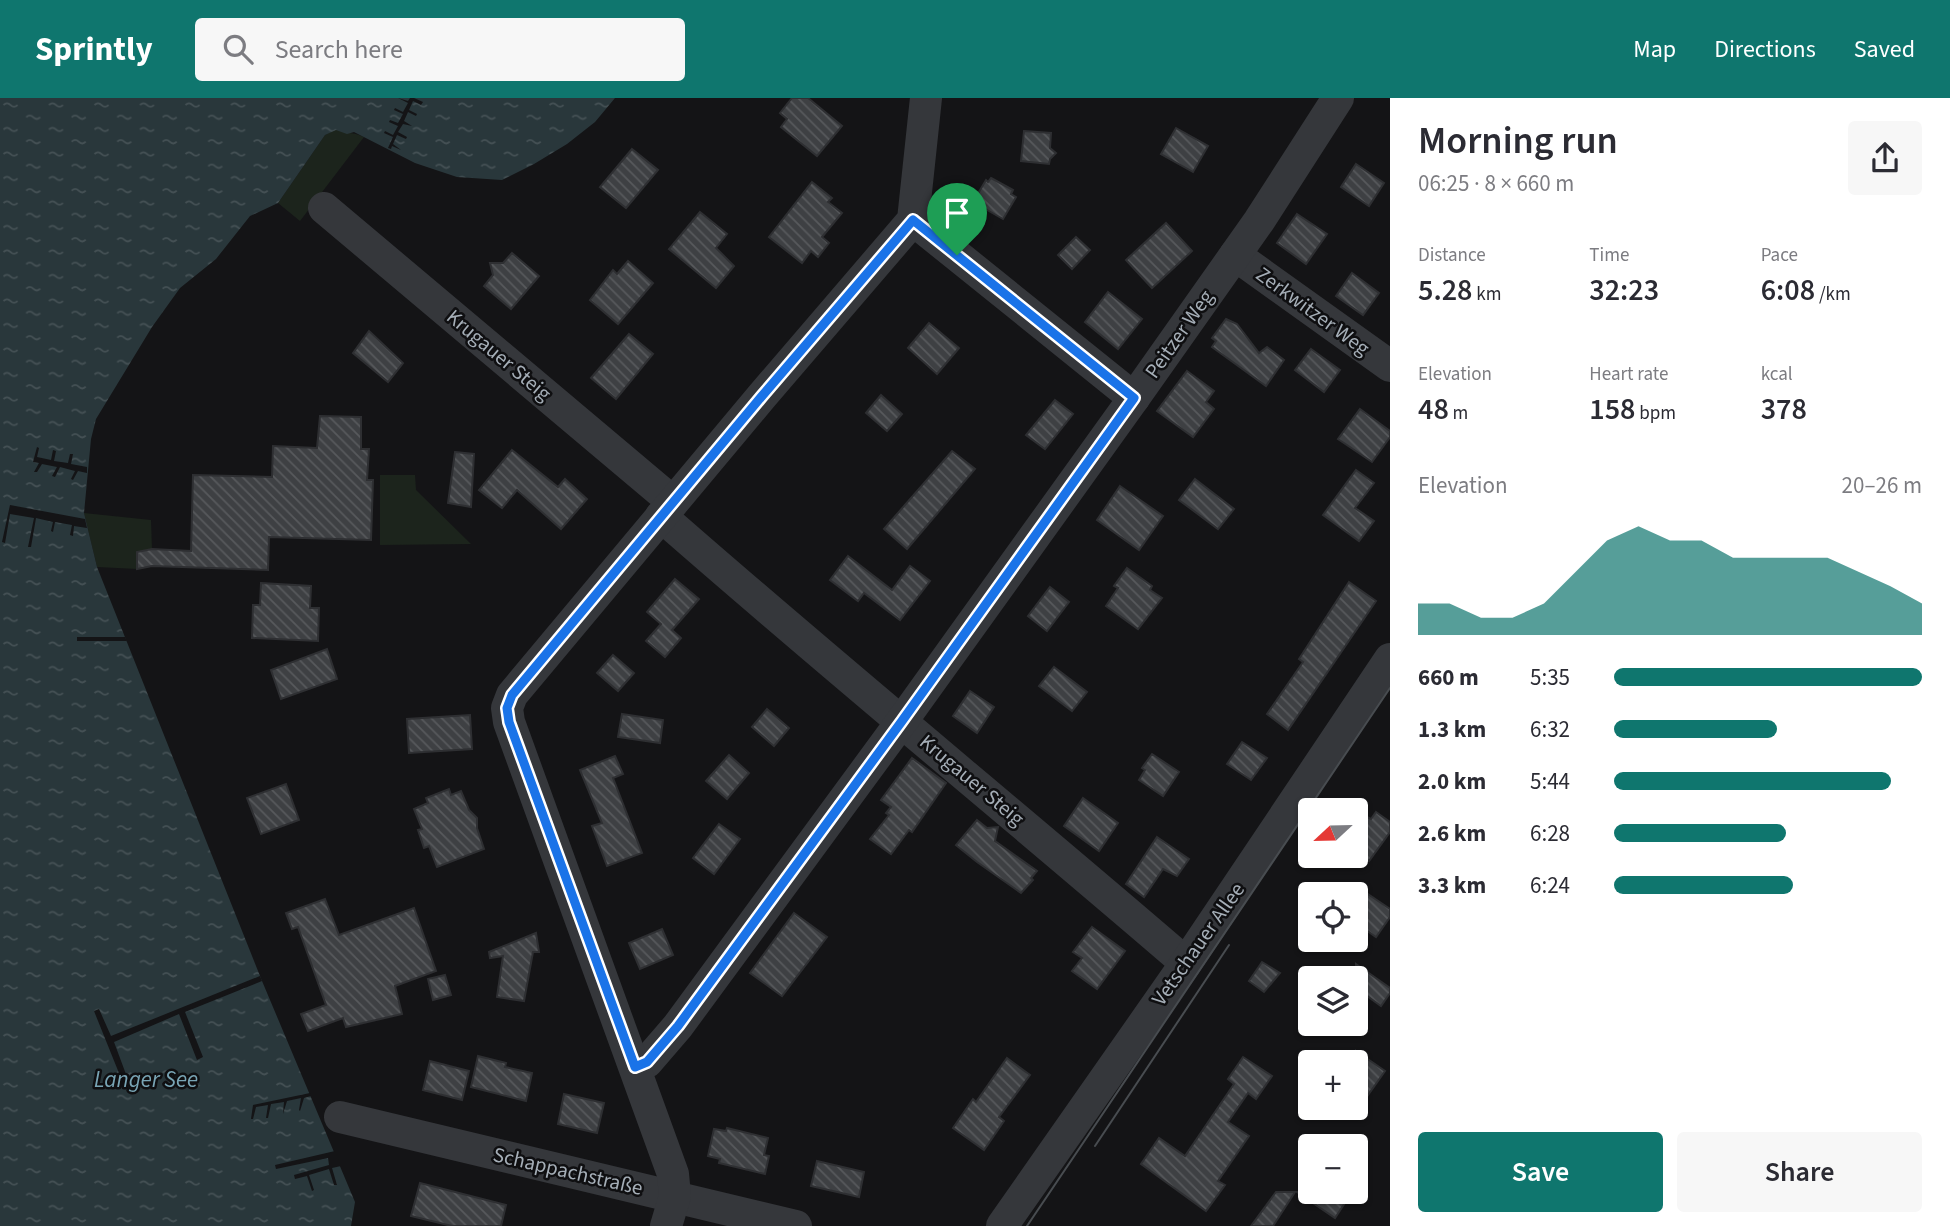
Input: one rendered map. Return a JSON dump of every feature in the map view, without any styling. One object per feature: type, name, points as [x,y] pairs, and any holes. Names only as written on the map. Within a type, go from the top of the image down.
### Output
[{"type":"street","points":[[666,1226],[675,1196],[673,1174],[509,722],[507,708],[512,695],[913,220],[926,98]]},
{"type":"street","name":"Peitzer Weg","points":[[635,1067],[647,1062],[678,1026],[902,721],[1235,255],[1338,98]]},
{"type":"street","name":"Krugauer Steig","points":[[324,208],[667,509],[786,625],[1186,962]]},
{"type":"street","points":[[913,220],[1134,398]]},
{"type":"street","name":"Zerkwitzer Weg","points":[[1235,255],[1390,366]]},
{"type":"street","name":"Vetschauer Allee","points":[[1002,1226],[1186,962],[1390,659]]},
{"type":"street","name":"Schappachstraße","points":[[340,1117],[796,1226]]},
{"type":"shaded area","points":[[336,129],[364,137],[300,221],[278,203],[325,135]]},
{"type":"shaded area","points":[[380,475],[415,475],[416,490],[471,544],[380,545]]},
{"type":"shaded area","points":[[84,513],[151,520],[152,549],[137,552],[137,569],[97,567]]},
{"type":"water","name":"Langer See","points":[[0,98],[615,98],[595,122],[567,144],[502,180],[457,177],[415,163],[354,132],[347,134],[336,130],[325,135],[278,203],[250,216],[216,259],[180,288],[152,327],[96,419],[91,439],[84,513],[97,567],[262,981],[355,1202],[351,1226],[0,1226]]},
{"type":"pier","points":[[398,98],[408,101],[414,98],[423,102],[421,105],[413,101],[409,110],[417,114],[416,116],[408,112],[404,121],[412,126],[403,124],[398,132],[407,137],[406,139],[397,135],[393,144],[401,150],[392,146],[391,149],[388,148],[393,137],[384,133],[385,131],[393,135],[398,126],[389,122],[398,123],[403,114],[394,110],[395,108],[403,112],[408,103]]},
{"type":"pier","points":[[37,447],[37,457],[51,460],[53,450],[56,451],[54,461],[68,463],[70,454],[73,454],[71,464],[87,467],[87,473],[78,471],[73,480],[71,479],[75,471],[60,467],[55,477],[52,476],[57,467],[42,464],[37,472],[34,472],[39,463],[33,462]]},
{"type":"pier","points":[[10,505],[85,519],[87,528],[74,526],[73,536],[70,535],[72,525],[55,522],[53,532],[53,522],[36,518],[31,547],[28,547],[34,518],[10,514],[5,543],[2,542]]},
{"type":"pier","points":[[77,637],[125,637],[127,641],[77,641]]},
{"type":"pier","points":[[260,976],[262,981],[185,1012],[203,1057],[197,1060],[179,1014],[114,1042],[130,1085],[125,1088],[94,1011],[99,1009],[111,1036]]},
{"type":"pier","points":[[310,1093],[311,1096],[304,1098],[300,1111],[301,1098],[287,1101],[283,1114],[284,1102],[271,1104],[268,1118],[268,1105],[256,1107],[251,1119],[253,1105]]},
{"type":"pier","points":[[335,1151],[341,1166],[332,1168],[337,1185],[334,1185],[329,1169],[309,1175],[314,1190],[312,1191],[307,1176],[295,1179],[294,1175],[329,1165],[328,1158],[276,1169],[275,1165]]},
{"type":"building","points":[[792,98],[808,98],[842,126],[817,156],[781,127],[787,119],[780,113]]},
{"type":"building","points":[[1176,128],[1208,146],[1193,172],[1161,154]]},
{"type":"building","points":[[1024,131],[1051,133],[1050,148],[1056,153],[1049,164],[1021,161]]},
{"type":"building","points":[[632,149],[658,170],[626,208],[600,187]]},
{"type":"building","points":[[1356,164],[1384,183],[1369,206],[1341,187]]},
{"type":"building","points":[[991,178],[1013,190],[1011,194],[1016,197],[1003,219],[973,202],[986,180],[988,182]]},
{"type":"building","points":[[812,182],[832,198],[828,202],[842,213],[822,237],[829,243],[818,257],[811,251],[802,263],[769,237]]},
{"type":"building","points":[[700,212],[727,234],[716,248],[734,266],[716,288],[669,249]]},
{"type":"building","points":[[1297,214],[1327,234],[1306,264],[1277,243]]},
{"type":"building","points":[[1166,223],[1192,251],[1152,288],[1126,260]]},
{"type":"building","points":[[1076,237],[1090,250],[1072,269],[1058,255]]},
{"type":"building","points":[[512,253],[539,276],[511,309],[484,286],[493,275],[490,263],[503,263]]},
{"type":"building","points":[[628,261],[653,283],[618,324],[590,300],[613,270],[617,274]]},
{"type":"building","points":[[1352,273],[1379,293],[1363,315],[1336,296]]},
{"type":"building","points":[[1108,292],[1142,319],[1118,349],[1085,322]]},
{"type":"building","points":[[1226,319],[1237,324],[1259,353],[1267,347],[1284,360],[1266,386],[1212,347],[1216,341],[1212,338]]},
{"type":"building","points":[[929,323],[959,348],[937,374],[908,348]]},
{"type":"building","points":[[369,331],[403,363],[388,382],[353,353]]},
{"type":"building","points":[[629,334],[653,354],[616,399],[591,378]]},
{"type":"building","points":[[1311,349],[1340,370],[1324,392],[1295,370]]},
{"type":"building","points":[[1187,371],[1214,391],[1206,402],[1214,409],[1193,437],[1157,411]]},
{"type":"building","points":[[881,395],[902,414],[887,431],[866,413]]},
{"type":"building","points":[[1055,400],[1073,414],[1045,449],[1026,435]]},
{"type":"building","points":[[1360,409],[1390,431],[1390,437],[1372,462],[1338,439]]},
{"type":"building","points":[[320,416],[361,417],[361,449],[369,449],[367,480],[373,480],[371,540],[269,537],[268,570],[152,566],[137,569],[137,552],[152,549],[191,551],[193,475],[272,477],[273,446],[317,448]]},
{"type":"building","points":[[512,450],[558,487],[565,479],[587,499],[561,529],[517,490],[502,508],[479,490]]},
{"type":"building","points":[[952,451],[975,469],[907,549],[884,529]]},
{"type":"building","points":[[455,452],[474,454],[471,507],[448,503]]},
{"type":"building","points":[[1356,470],[1374,483],[1355,508],[1374,521],[1359,541],[1323,515]]},
{"type":"building","points":[[1195,479],[1234,509],[1218,529],[1179,500]]},
{"type":"building","points":[[1120,486],[1163,516],[1139,550],[1097,520]]},
{"type":"building","points":[[848,556],[892,590],[910,566],[930,581],[900,620],[864,593],[858,601],[830,580]]},
{"type":"building","points":[[1127,568],[1152,586],[1150,590],[1162,598],[1138,629],[1106,606],[1118,588],[1114,586]]},
{"type":"building","points":[[675,579],[699,599],[672,630],[681,638],[665,657],[646,641],[661,624],[647,612]]},
{"type":"building","points":[[1349,582],[1376,601],[1288,730],[1267,714],[1303,662],[1299,659]]},
{"type":"building","points":[[261,583],[311,586],[310,608],[319,608],[318,641],[252,638],[253,605],[260,605]]},
{"type":"building","points":[[1050,587],[1069,602],[1047,631],[1028,616]]},
{"type":"building","points":[[327,649],[337,679],[281,699],[271,670]]},
{"type":"building","points":[[613,655],[634,673],[618,691],[597,673]]},
{"type":"building","points":[[1054,667],[1087,692],[1072,711],[1039,686]]},
{"type":"building","points":[[970,691],[994,707],[977,733],[953,716]]},
{"type":"building","points":[[767,709],[789,728],[774,746],[752,727]]},
{"type":"building","points":[[622,714],[663,720],[660,743],[618,737]]},
{"type":"building","points":[[470,715],[472,749],[409,753],[407,719]]},
{"type":"building","points":[[1242,742],[1267,758],[1251,780],[1227,764]]},
{"type":"building","points":[[1152,754],[1179,772],[1163,796],[1139,780],[1145,770],[1142,768]]},
{"type":"building","points":[[729,755],[749,773],[727,799],[706,781]]},
{"type":"building","points":[[615,756],[623,774],[613,778],[642,853],[607,866],[592,826],[602,823],[580,770]]},
{"type":"building","points":[[912,758],[946,783],[912,832],[909,830],[891,854],[870,839],[889,815],[886,813],[891,807],[881,800]]},
{"type":"building","points":[[286,784],[299,820],[261,834],[247,798]]},
{"type":"building","points":[[449,789],[451,795],[461,791],[469,810],[477,818],[477,828],[484,849],[437,867],[429,846],[424,848],[418,830],[422,829],[414,809],[428,803],[426,798]]},
{"type":"building","points":[[1083,798],[1118,823],[1099,851],[1064,826]]},
{"type":"building","points":[[1376,812],[1390,822],[1390,832],[1369,861],[1368,818],[1371,819]]},
{"type":"building","points":[[977,820],[987,828],[998,827],[995,841],[1037,871],[1021,893],[956,845]]},
{"type":"building","points":[[719,824],[740,839],[714,874],[693,858]]},
{"type":"building","points":[[1157,837],[1189,859],[1177,876],[1163,869],[1144,897],[1126,884]]},
{"type":"building","points":[[1368,894],[1390,909],[1390,917],[1376,937],[1368,931]]},
{"type":"building","points":[[325,899],[339,935],[414,908],[436,971],[395,986],[402,1014],[346,1027],[343,1018],[308,1031],[301,1014],[326,1005],[298,927],[292,929],[286,913]]},
{"type":"building","points":[[794,913],[827,937],[782,996],[750,973]]},
{"type":"building","points":[[1092,927],[1125,951],[1097,989],[1072,971],[1082,958],[1073,952]]},
{"type":"building","points":[[662,929],[673,955],[640,969],[629,943]]},
{"type":"building","points":[[536,933],[539,952],[533,952],[524,1001],[497,997],[503,956],[490,958],[489,952]]},
{"type":"building","points":[[1262,962],[1280,973],[1264,992],[1249,981]]},
{"type":"building","points":[[1368,972],[1390,988],[1390,993],[1381,1006],[1368,997]]},
{"type":"building","points":[[445,975],[451,995],[433,1000],[428,979]]},
{"type":"building","points":[[478,1056],[506,1063],[505,1067],[532,1073],[526,1101],[471,1087]]},
{"type":"building","points":[[1243,1057],[1272,1076],[1256,1099],[1248,1093],[1228,1122],[1249,1136],[1218,1181],[1225,1185],[1206,1211],[1141,1164],[1159,1138],[1185,1156],[1234,1084],[1228,1079]]},
{"type":"building","points":[[1007,1058],[1030,1075],[999,1117],[1004,1121],[984,1150],[953,1128],[973,1099],[976,1102]]},
{"type":"building","points":[[1368,1059],[1385,1071],[1368,1095]]},
{"type":"building","points":[[430,1061],[469,1071],[462,1100],[423,1090]]},
{"type":"building","points":[[564,1094],[604,1103],[597,1133],[558,1124]]},
{"type":"building","points":[[727,1128],[768,1138],[764,1155],[769,1156],[765,1174],[719,1163],[720,1159],[708,1156],[714,1129],[726,1131]]},
{"type":"building","points":[[817,1161],[864,1172],[859,1197],[811,1186]]},
{"type":"building","points":[[420,1183],[506,1205],[501,1226],[452,1226],[411,1216]]},
{"type":"building","points":[[1276,1192],[1295,1192],[1273,1226],[1251,1226]]},
{"type":"building","points":[[1315,1204],[1344,1204],[1335,1218]]},
{"type":"tram line","points":[[1027,1226],[1390,688]]},
{"type":"tram line","points":[[1095,1146],[1229,945]]},
{"type":"route","points":[[913,220],[957,255],[1134,398],[678,1026],[647,1062],[635,1067],[509,722],[507,708],[512,695],[913,220]]}]
